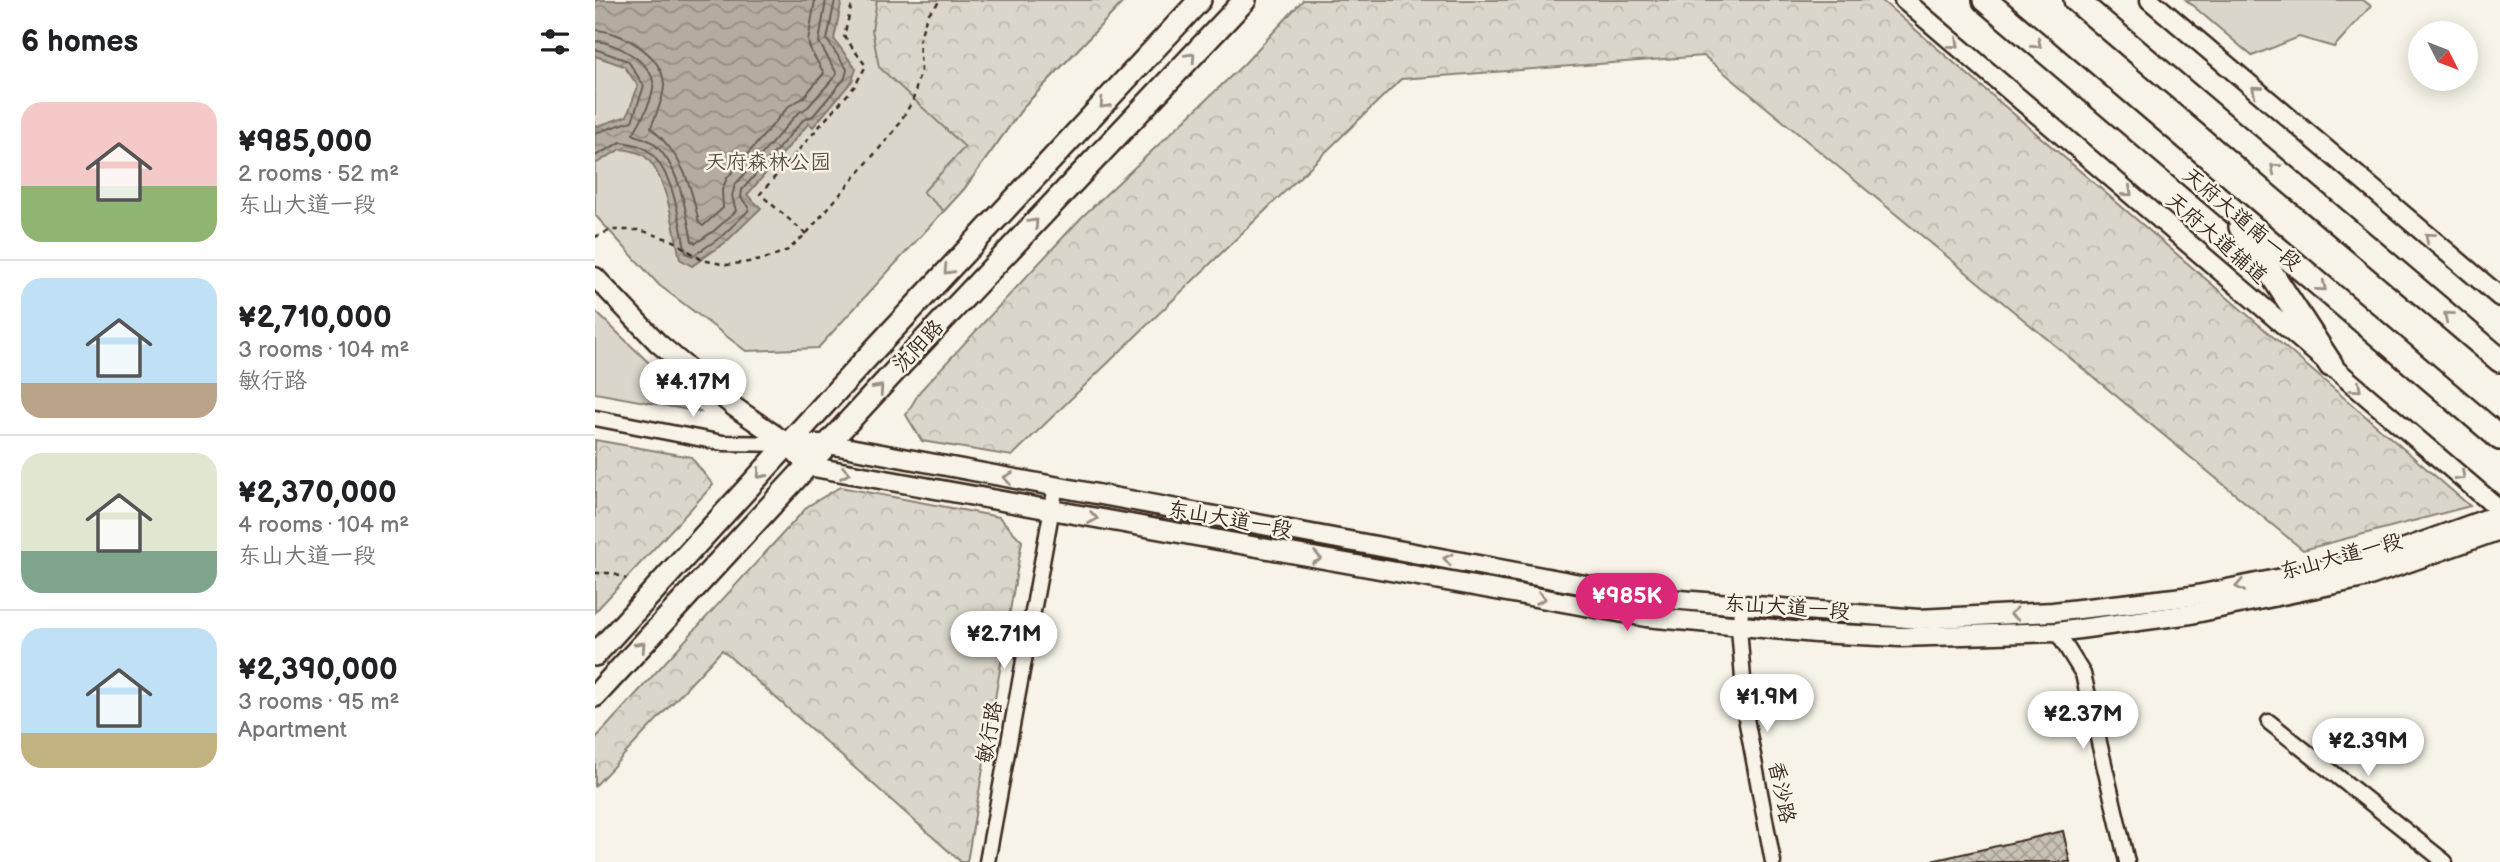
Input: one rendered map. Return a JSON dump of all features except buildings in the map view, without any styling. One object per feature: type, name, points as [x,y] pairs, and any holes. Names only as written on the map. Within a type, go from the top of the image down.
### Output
[{"type":"highway","name":"天府大道南一段","points":[[1985,0],[2500,438]]},
{"type":"highway","points":[[2076,0],[2500,360]]},
{"type":"highway","points":[[2228,206],[2330,365]]},
{"type":"main road","name":"沈阳路","points":[[595,655],[1200,0]]},
{"type":"main road","name":"沈阳路","points":[[595,696],[1245,0]]},
{"type":"street","name":"天府大道辅道","points":[[1904,0],[2500,512]]},
{"type":"street","points":[[2150,0],[2500,298]]},
{"type":"street","points":[[595,276],[658,343],[733,406],[788,444],[808,466]]},
{"type":"street","name":"东山大道一段","points":[[595,418],[723,443],[828,444],[1655,598],[1919,619],[2053,612],[2179,598],[2372,560],[2500,512]]},
{"type":"street","name":"东山大道一段","points":[[808,466],[1646,617],[1739,627],[1901,637],[2057,632],[2191,614],[2364,578],[2500,530]]},
{"type":"street","name":"敏行路","points":[[987,862],[1056,486]]},
{"type":"street","name":"香沙路","points":[[1742,605],[1739,627],[1746,718],[1773,862]]},
{"type":"street","points":[[2057,632],[2083,674],[2127,862]]},
{"type":"street","points":[[2269,722],[2445,862]]},
{"type":"path","points":[[806,234],[759,194],[854,86],[866,66],[844,36],[853,0]]},
{"type":"path","points":[[595,237],[611,230],[640,230],[674,242],[702,260],[727,265],[762,260],[788,250],[806,234],[895,129],[913,100],[921,69],[919,41],[927,15],[941,0]]},
{"type":"path","points":[[595,573],[613,573],[626,579]]},
{"type":"green space","name":"天府森林公园","points":[[595,0],[1125,0],[1025,105],[964,189],[818,348],[746,351],[659,285],[595,215]]},
{"type":"green space","points":[[877,0],[1125,0],[1025,105],[964,189],[944,211],[923,192],[965,147],[879,67],[872,30]]},
{"type":"green space","points":[[1303,0],[1881,0],[2470,506],[2303,550],[1704,56],[1401,79],[1012,456],[922,441],[906,415],[920,391],[1082,217],[1244,64]]},
{"type":"green space","points":[[2186,0],[2363,0],[2371,6],[2334,47],[2299,37],[2252,56]]},
{"type":"green space","points":[[595,311],[700,412],[595,393]]},
{"type":"green space","points":[[595,440],[691,457],[713,485],[595,612]]},
{"type":"green space","points":[[840,487],[999,517],[1022,541],[967,862],[961,862],[722,650],[595,786],[595,739],[808,506]]},
{"type":"water","points":[[595,0],[842,0],[834,39],[856,69],[852,81],[813,127],[809,123],[747,195],[761,208],[726,242],[692,266],[680,259],[664,188],[651,163],[641,154],[621,149],[595,164],[595,127],[627,116],[638,86],[624,66],[595,56]]}]
